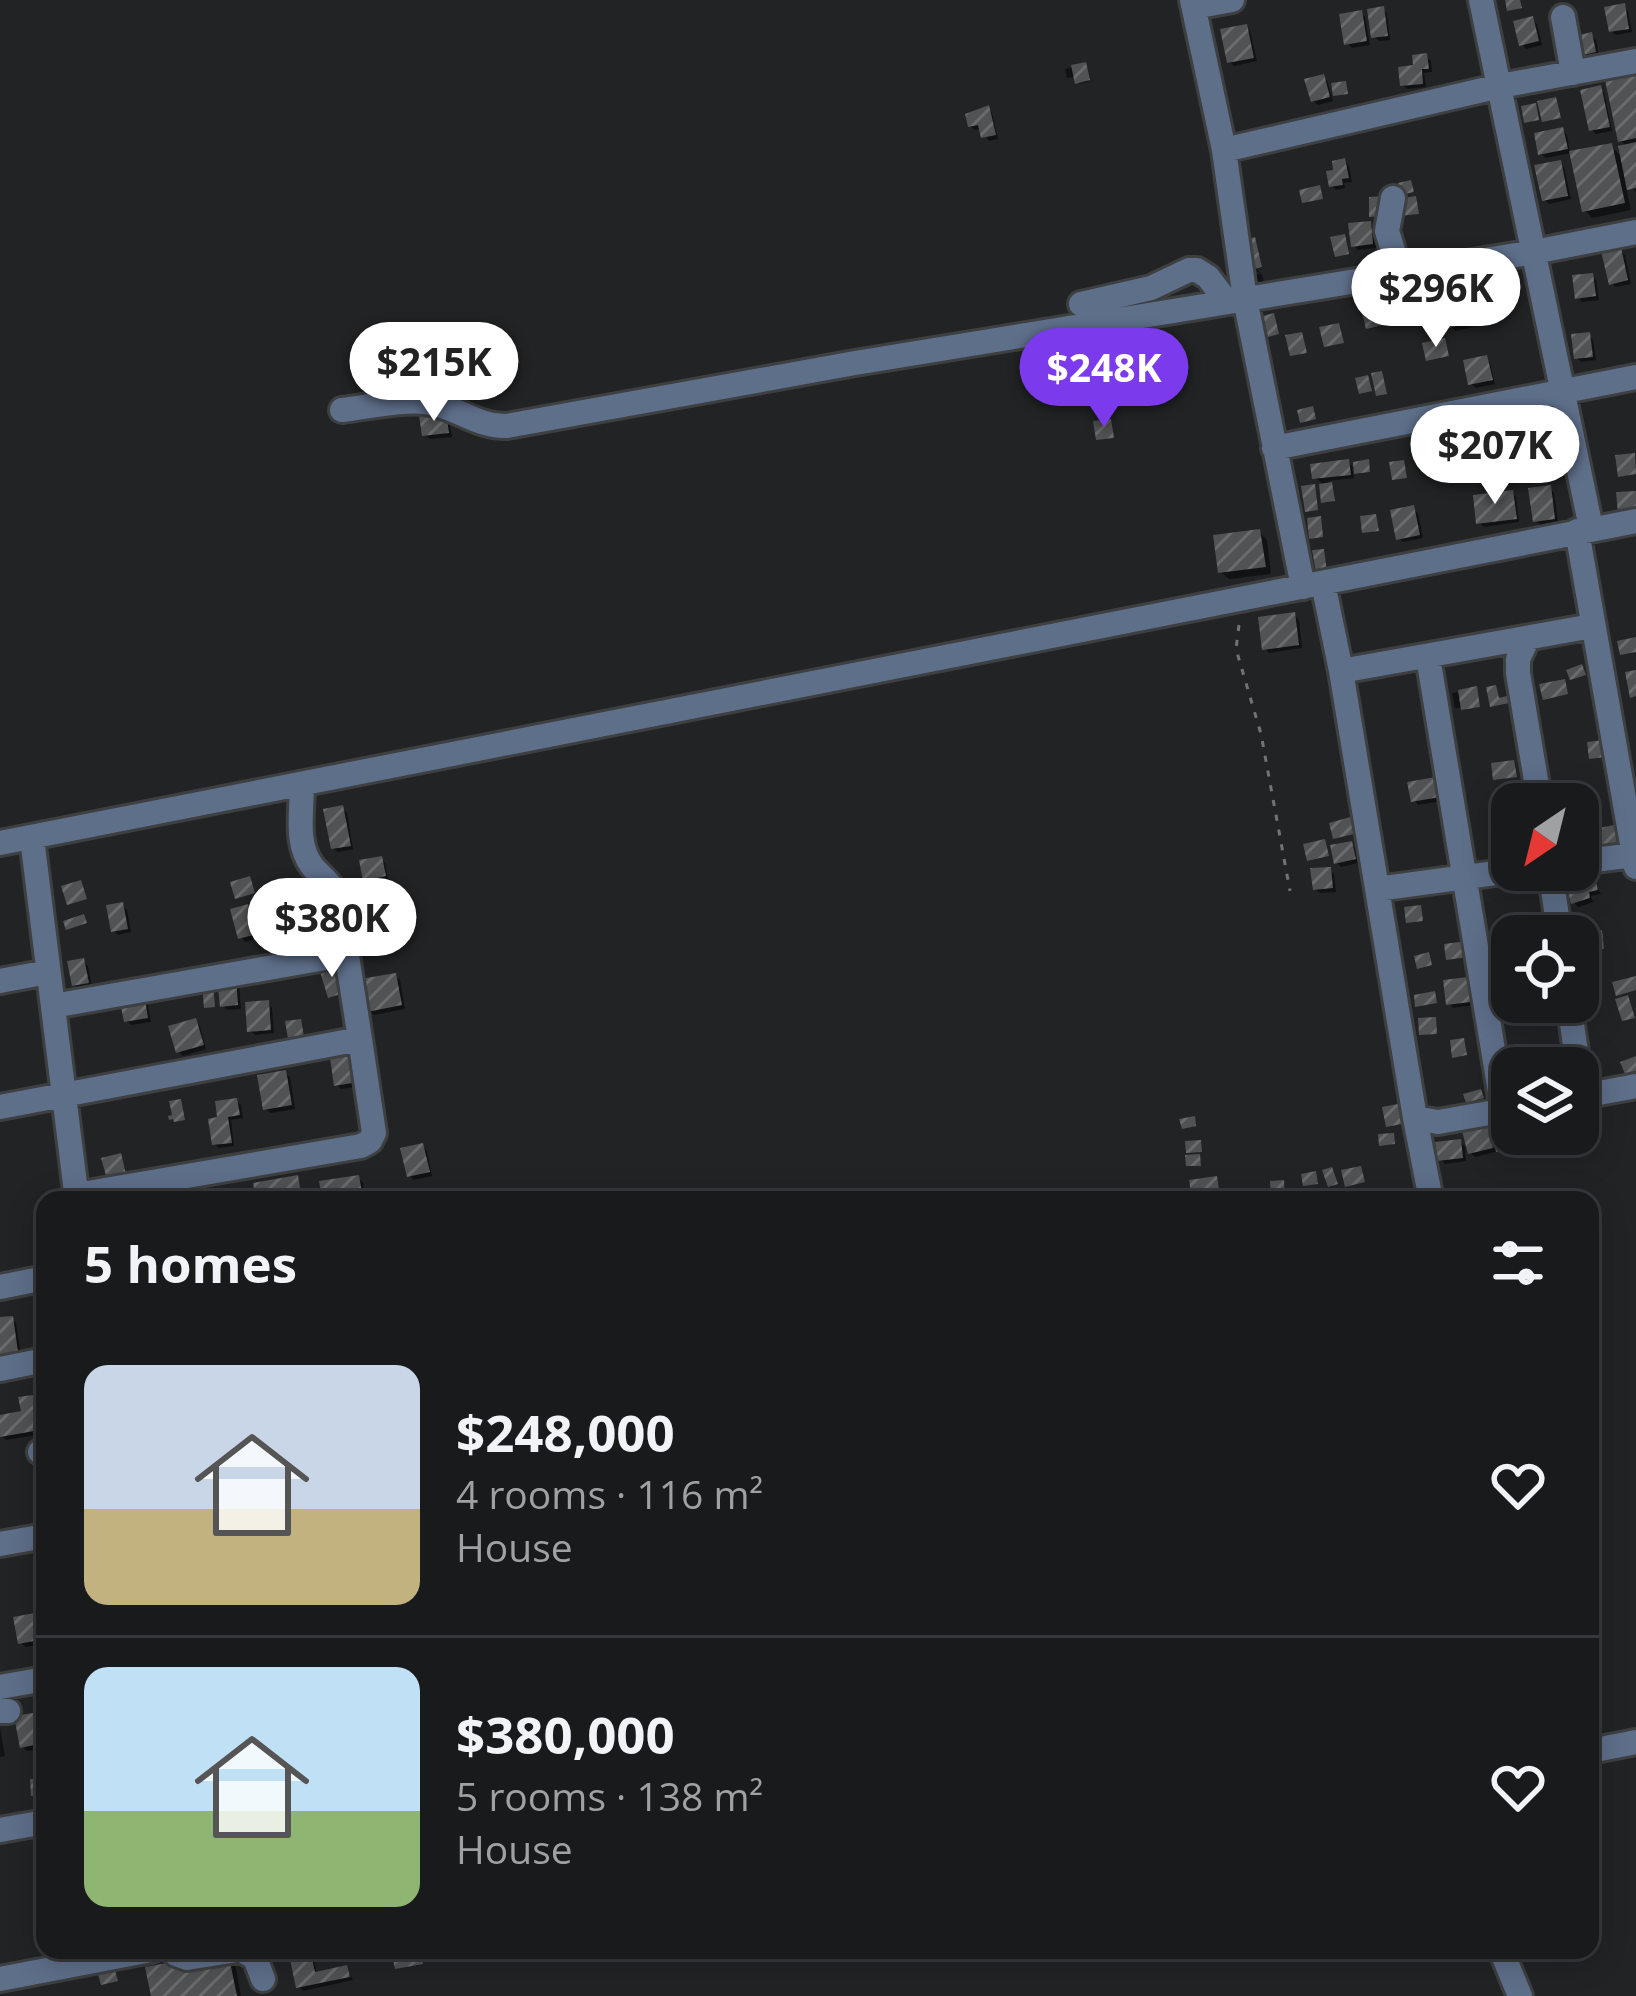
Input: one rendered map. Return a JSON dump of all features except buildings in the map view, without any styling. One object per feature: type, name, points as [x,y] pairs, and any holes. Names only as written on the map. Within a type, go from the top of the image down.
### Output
[{"type":"street","points":[[1232,0],[1193,4],[1224,150],[1236,300],[1340,671],[1429,1191]]},
{"type":"street","points":[[1481,0],[1563,389],[1584,530],[1592,626],[1635,861],[1599,862]]},
{"type":"street","points":[[1563,17],[1573,73]]},
{"type":"street","points":[[1224,150],[1500,86],[1636,61]]},
{"type":"street","points":[[1393,198],[1387,231],[1400,274]]},
{"type":"street","points":[[342,410],[433,403],[482,424],[507,426],[1636,232]]},
{"type":"street","points":[[1081,304],[1151,288],[1189,271],[1208,277],[1236,300]]},
{"type":"street","points":[[1274,448],[1636,377]]},
{"type":"street","points":[[0,843],[1636,521]]},
{"type":"street","points":[[1340,671],[1592,626]]},
{"type":"street","points":[[1528,638],[1518,659],[1518,673],[1536,783]]},
{"type":"street","points":[[1428,657],[1496,1047]]},
{"type":"street","points":[[110,1191],[361,1146],[374,1133],[338,898],[302,845],[302,785]]},
{"type":"street","points":[[32,838],[75,1191]]},
{"type":"street","points":[[1377,890],[1491,874]]},
{"type":"street","points":[[52,1006],[347,954]]},
{"type":"street","points":[[0,981],[48,972]]},
{"type":"street","points":[[0,1107],[360,1039]]},
{"type":"street","points":[[1599,1093],[1636,1086]]},
{"type":"street","points":[[1415,1118],[1438,1122],[1491,1113]]},
{"type":"street","points":[[0,1287],[36,1280]]},
{"type":"street","points":[[0,1369],[36,1362]]},
{"type":"street","points":[[0,1544],[36,1538]]},
{"type":"street","points":[[3,1703],[36,1684]]},
{"type":"street","points":[[1599,1748],[1636,1742]]},
{"type":"street","points":[[0,1830],[36,1824]]},
{"type":"street","points":[[0,1979],[104,1959]]},
{"type":"street","points":[[255,1959],[263,1979]]},
{"type":"street","points":[[1505,1959],[1520,1996]]},
{"type":"path","points":[[1254,597],[1238,627],[1236,649],[1262,734],[1290,890]]}]
